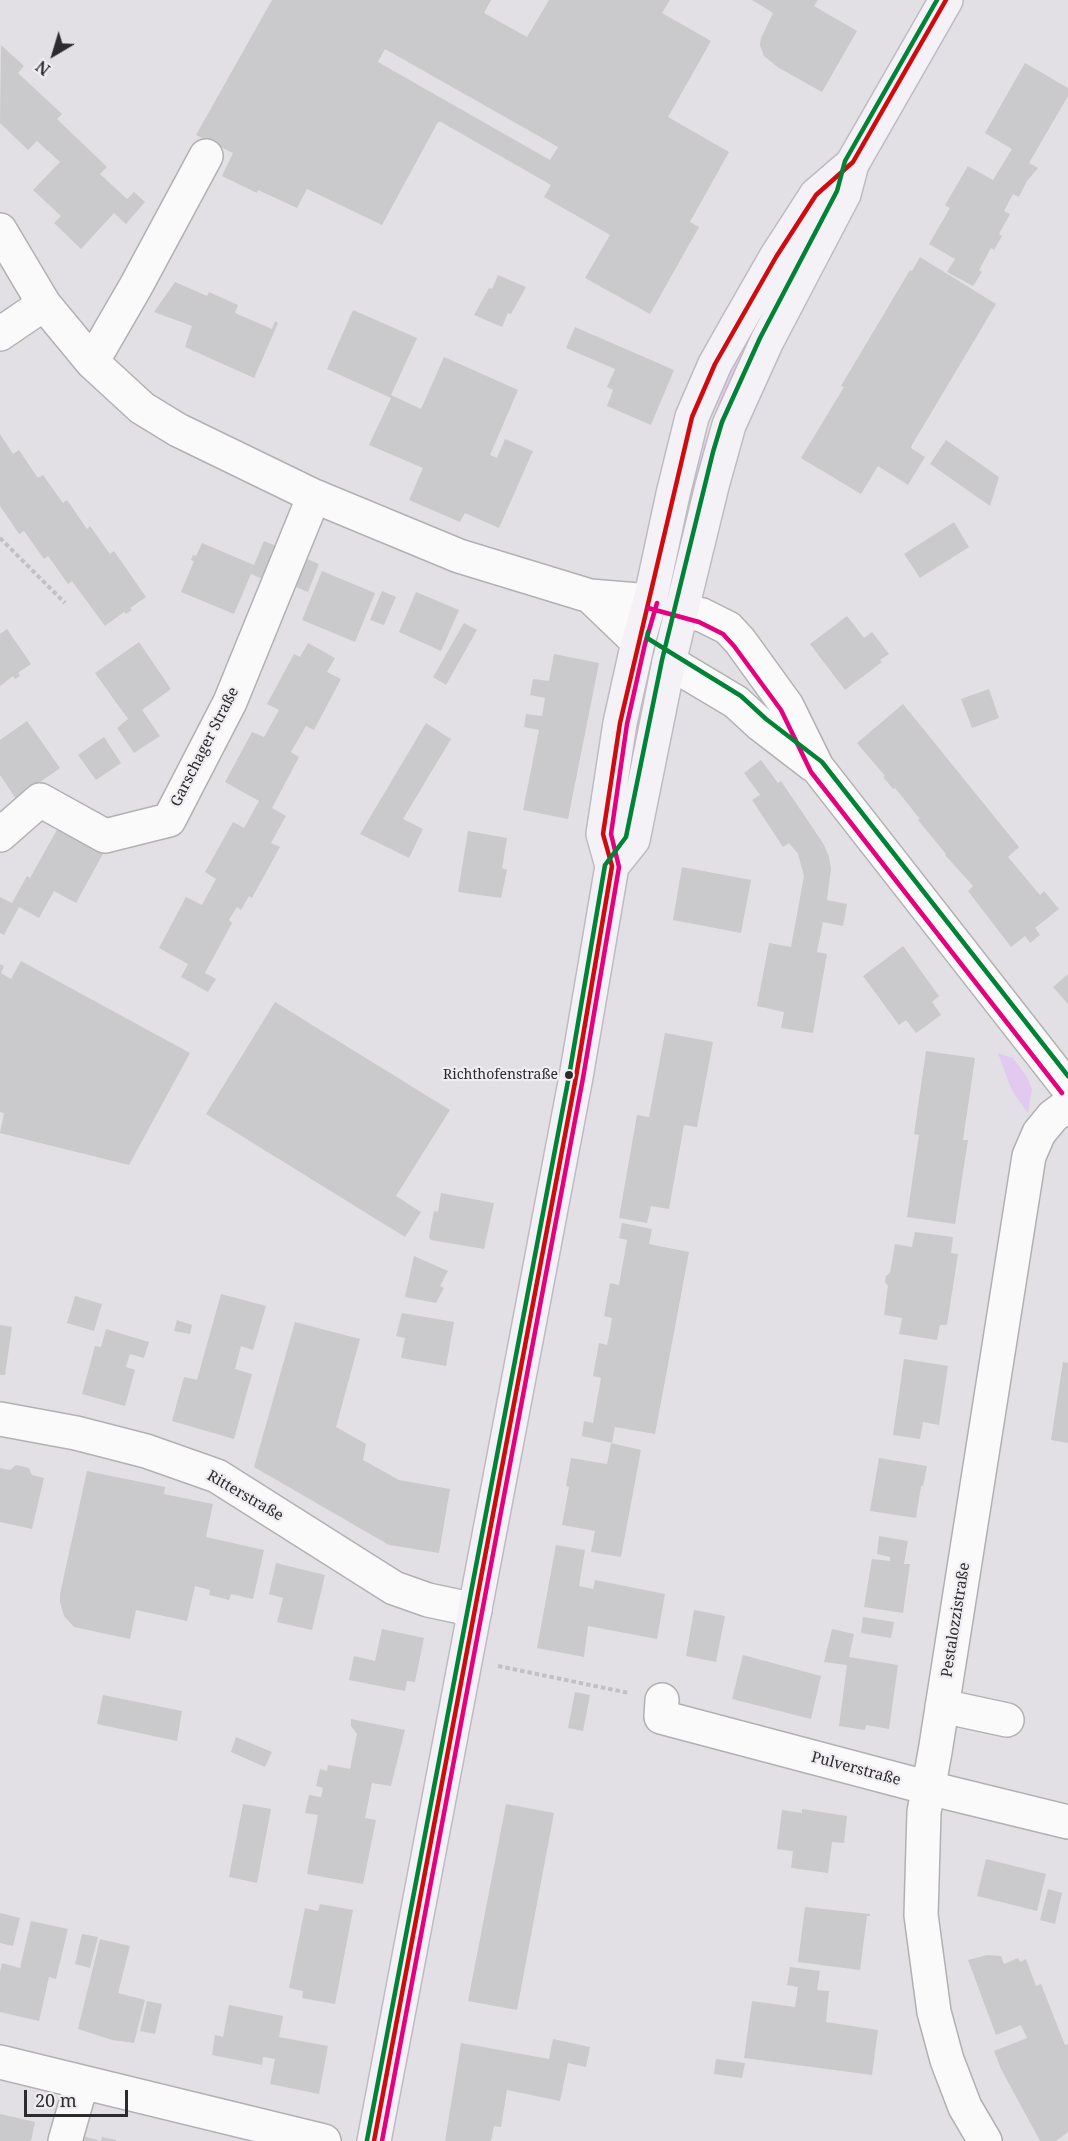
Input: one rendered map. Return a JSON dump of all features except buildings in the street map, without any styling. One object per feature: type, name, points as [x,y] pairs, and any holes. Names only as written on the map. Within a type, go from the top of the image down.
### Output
[{"type":"main road","points":[[612,866],[633,840],[669,662],[729,425],[767,341],[844,194],[852,164],[946,0]]},
{"type":"main road","points":[[374,2141],[576,1077],[612,866],[603,834],[620,723],[673,494],[692,417],[715,364],[776,257],[816,195],[852,164]]},
{"type":"main road","points":[[650,601],[682,610]]},
{"type":"main road","points":[[638,642],[669,662]]},
{"type":"street","points":[[92,362],[206,156]]},
{"type":"street","points":[[0,230],[44,304],[92,362],[142,408],[178,430],[314,495],[459,556],[590,596],[650,601]]},
{"type":"street","points":[[0,334],[44,304]]},
{"type":"street","name":"Garschager Straße","points":[[0,834],[40,800],[105,836],[169,820],[230,702],[314,495]]},
{"type":"street","points":[[590,596],[638,642]]},
{"type":"street","points":[[682,610],[702,615],[728,628],[740,641],[787,706],[817,767],[1068,1088]]},
{"type":"street","points":[[669,662],[736,702],[761,725],[817,767]]},
{"type":"street","name":"Pestalozzistraße","points":[[985,2141],[965,2107],[947,2060],[934,2012],[921,1915],[924,1812],[1029,1156],[1039,1133],[1053,1116],[1068,1106]]},
{"type":"street","name":"Ritterstraße","points":[[0,1419],[96,1438],[146,1451],[218,1476],[394,1588],[428,1600],[475,1610]]},
{"type":"street","name":"Pulverstraße","points":[[662,1700],[661,1717],[929,1788],[1068,1822]]},
{"type":"street","points":[[942,1706],[1007,1720]]},
{"type":"street","points":[[0,2062],[324,2141]]},
{"type":"street","points":[[65,2141],[82,2082]]},
{"type":"path","points":[[0,538],[65,603]]},
{"type":"path","points":[[465,1659],[662,1700]]},
{"type":"shaded area","points":[[772,294],[690,532],[683,531],[689,497],[702,450],[724,387]]},
{"type":"shaded area","points":[[998,1053],[1013,1058],[1027,1077],[1032,1089],[1028,1113],[1012,1091]]},
{"type":"transit line","points":[[367,2140],[569,1076],[605,865],[626,837],[662,660],[713,452],[722,422],[760,338],[837,191],[845,161],[937,0]]},
{"type":"transit line","points":[[374,2141],[576,1077],[612,866],[603,834],[620,723],[692,417],[715,364],[776,257],[816,195],[853,162],[946,0]]},
{"type":"transit line","points":[[382,2141],[583,1078],[619,867],[611,834],[627,724],[657,603]]},
{"type":"transit line","points":[[648,608],[699,622],[723,634],[734,646],[781,710],[811,772],[1062,1093]]},
{"type":"transit line","points":[[648,632],[647,638],[741,696],[766,719],[822,762],[1068,1076]]},
{"type":"place","name":"Richthofenstraße","points":[[569,1075]]}]
